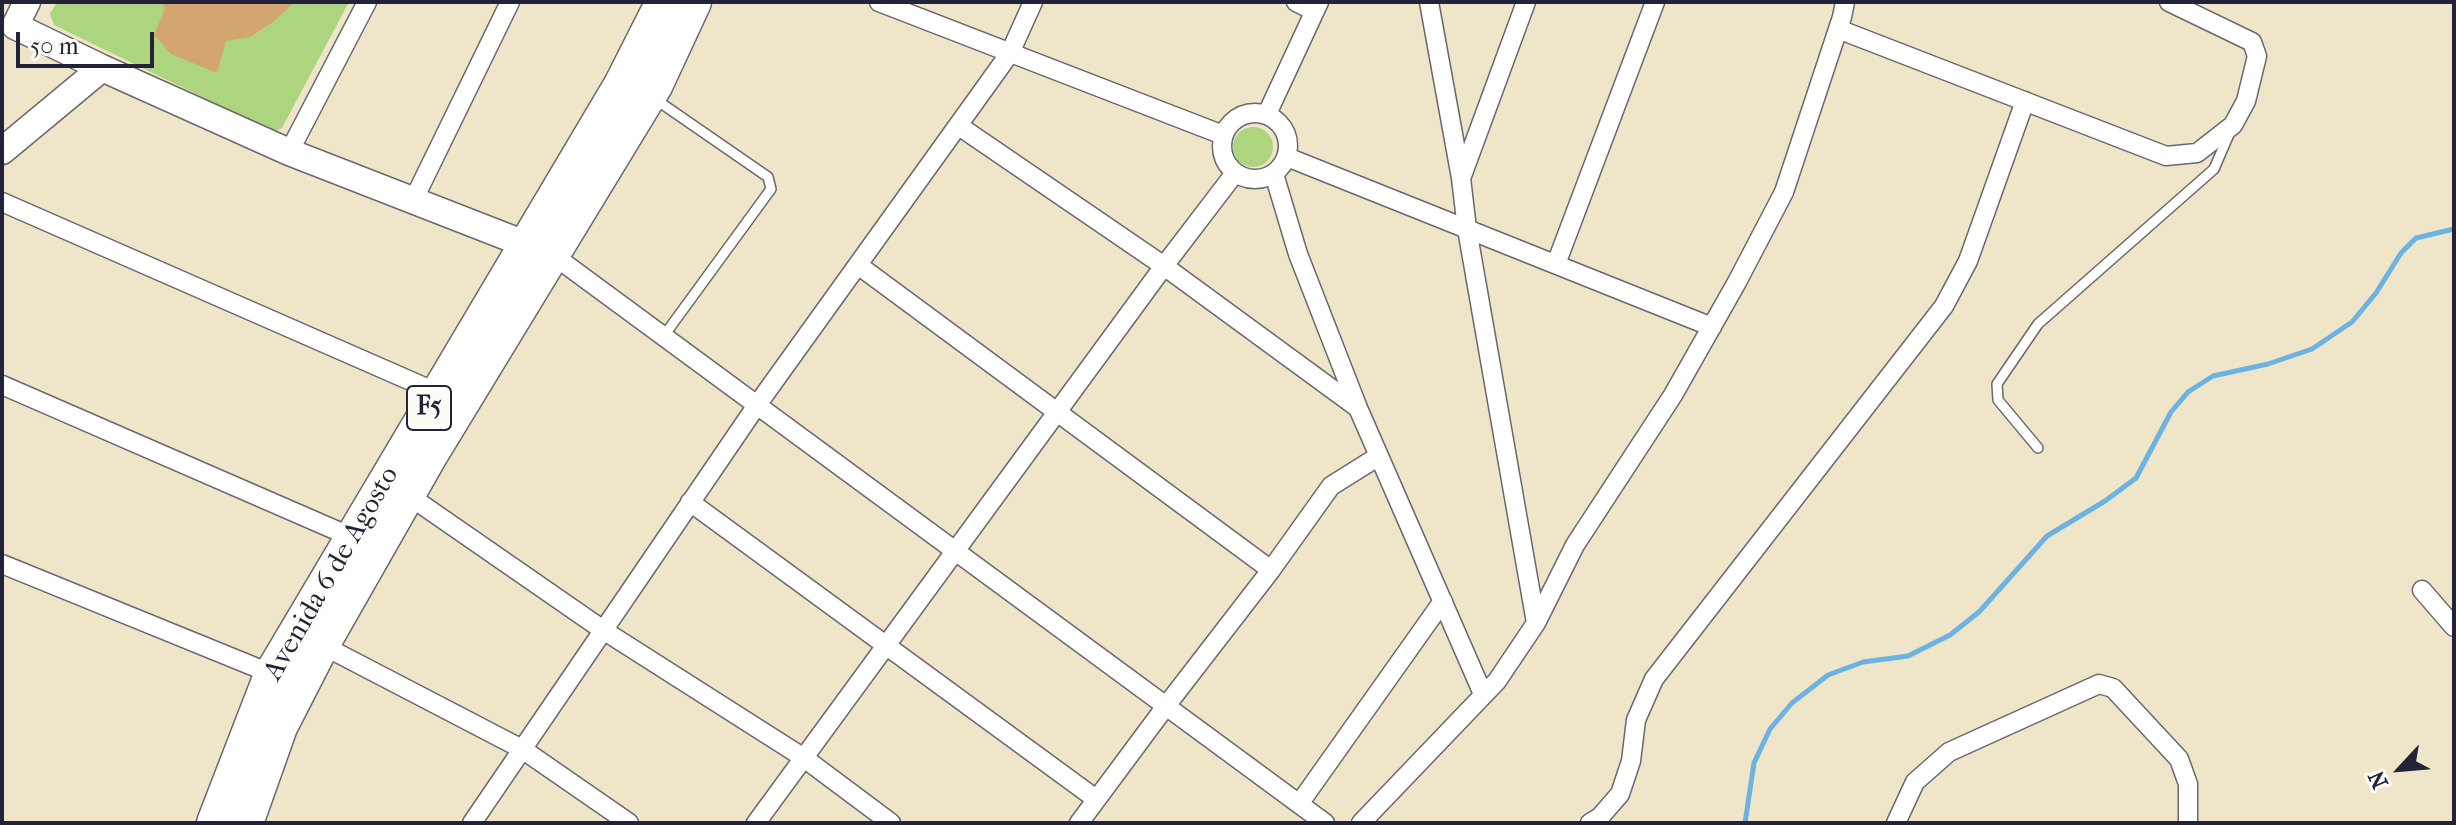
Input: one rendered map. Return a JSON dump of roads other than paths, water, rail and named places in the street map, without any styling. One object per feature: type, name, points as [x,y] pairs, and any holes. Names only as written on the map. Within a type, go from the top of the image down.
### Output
[{"type":"highway","name":"Avenida 6 de Agosto","points":[[214,823],[286,680],[539,249],[663,2]]},
{"type":"highway","name":"Avenida 6 de Agosto","points":[[539,249],[650,95],[694,2]]},
{"type":"highway","name":"Avenida 6 de Agosto","points":[[246,823],[280,727],[286,680],[322,645],[365,543],[408,495],[450,398]]},
{"type":"street","points":[[27,2],[9,22],[102,68],[289,152],[539,249],[757,405],[1325,823]]},
{"type":"street","points":[[289,152],[367,2]]},
{"type":"street","points":[[413,201],[510,2]]},
{"type":"street","points":[[879,2],[1223,135]]},
{"type":"street","points":[[472,823],[757,405],[1010,53],[1033,2]]},
{"type":"street","points":[[1267,114],[1317,6],[1296,2]]},
{"type":"street","points":[[1429,2],[1536,623]]},
{"type":"street","points":[[1461,178],[1526,2]]},
{"type":"street","points":[[1556,264],[1655,2]]},
{"type":"street","points":[[1361,823],[1497,681],[1536,623],[1575,545],[1673,395],[1784,192],[1845,2]]},
{"type":"street","points":[[1838,29],[2166,156],[2197,153],[2233,125],[2246,101],[2257,56],[2252,42],[2169,2]]},
{"type":"street","points":[[2,151],[102,68]]},
{"type":"street","points":[[1590,823],[1600,817],[1620,794],[1631,761],[1636,720],[1654,679],[1944,306],[1968,261],[2025,101]]},
{"type":"street","points":[[1256,112],[1267,114],[1283,127],[1289,147],[1287,157],[1274,174],[1254,180],[1244,178],[1227,166],[1223,156],[1223,135],[1236,118],[1256,112]]},
{"type":"street","points":[[959,126],[1164,266],[1358,408]]},
{"type":"street","points":[[1287,157],[1712,327]]},
{"type":"street","points":[[756,823],[1235,173]]},
{"type":"street","points":[[1274,174],[1298,254],[1358,408],[1483,694]]},
{"type":"street","points":[[2,202],[450,398]]},
{"type":"street","points":[[858,265],[1271,570]]},
{"type":"street","points":[[2,385],[365,543]]},
{"type":"street","points":[[1079,823],[1331,486],[1379,456]]},
{"type":"street","points":[[408,495],[603,630],[804,758],[891,823]]},
{"type":"street","points":[[690,502],[1096,799]]},
{"type":"street","points":[[3,568],[286,680]]},
{"type":"street","points":[[2422,590],[2454,627]]},
{"type":"street","points":[[1299,804],[1443,601]]},
{"type":"street","points":[[322,645],[522,749],[629,823]]},
{"type":"street","points":[[1896,823],[1915,782],[1949,752],[2099,684],[2113,688],[2179,759],[2188,784],[2188,823]]},
{"type":"lane","points":[[650,95],[768,177],[771,189],[663,337]]},
{"type":"lane","points":[[2038,448],[1998,400],[1997,384],[2038,324],[2214,169],[2233,125]]},
{"type":"waterway","points":[[1745,823],[1754,763],[1770,729],[1792,703],[1828,675],[1863,662],[1908,656],[1950,635],[1979,612],[2047,536],[2136,478],[2171,412],[2188,392],[2213,376],[2268,364],[2312,349],[2352,322],[2376,293],[2401,253],[2416,238],[2454,229]]}]
